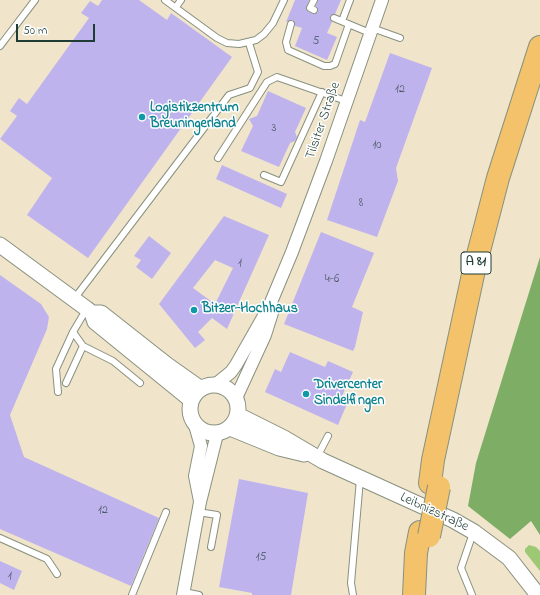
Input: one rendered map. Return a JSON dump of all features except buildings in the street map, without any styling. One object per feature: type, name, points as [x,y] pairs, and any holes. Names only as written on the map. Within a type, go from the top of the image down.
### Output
[{"type":"highway","name":"A 81","points":[[434,485],[433,460],[474,270],[498,178],[540,46]]},
{"type":"highway","name":"A 81","points":[[414,595],[416,553],[424,534],[481,280],[540,81]]},
{"type":"highway","name":"A 81","points":[[424,534],[424,595]]},
{"type":"street","name":"Tilsiter Straße","points":[[236,398],[265,335],[292,252],[382,0]]},
{"type":"street","points":[[0,245],[90,311],[95,322],[202,391],[227,389],[236,398],[228,426],[199,507],[183,594]]},
{"type":"street","name":"Tilsiter Straße","points":[[202,391],[231,372],[247,349],[269,307],[292,252]]},
{"type":"street","points":[[199,507],[195,476],[201,446],[190,413],[202,391]]},
{"type":"street","points":[[195,425],[205,432],[228,426]]},
{"type":"street","name":"Leibnizstraße","points":[[228,426],[284,438],[314,457],[453,520],[474,532],[509,558],[538,595]]},
{"type":"lane","points":[[0,46],[35,0]]},
{"type":"lane","points":[[165,0],[217,38],[227,43],[239,44],[249,43],[256,40],[268,30],[284,0]]},
{"type":"lane","points":[[176,7],[182,0]]},
{"type":"lane","points":[[314,0],[310,8],[314,10]]},
{"type":"lane","points":[[342,21],[350,0]]},
{"type":"lane","points":[[334,18],[349,24],[400,38]]},
{"type":"lane","points":[[291,24],[286,42],[288,50],[324,66],[330,66],[335,64],[349,24]]},
{"type":"lane","points":[[74,299],[229,95],[250,88],[258,72],[249,43]]},
{"type":"lane","points":[[218,158],[267,82],[277,77],[346,101]]},
{"type":"lane","points":[[264,175],[281,182],[322,92]]},
{"type":"lane","points":[[58,392],[56,369],[73,332],[90,311]]},
{"type":"lane","points":[[73,332],[83,346],[113,361],[140,383]]},
{"type":"lane","points":[[66,384],[83,346]]},
{"type":"lane","points":[[314,457],[328,436]]},
{"type":"lane","points":[[353,595],[351,583],[360,479]]},
{"type":"lane","points":[[199,507],[217,515],[211,547]]},
{"type":"lane","points":[[132,595],[166,512]]},
{"type":"lane","points":[[472,595],[461,568],[474,532]]},
{"type":"lane","points":[[0,538],[47,559],[57,574]]},
{"type":"lane","points":[[183,594],[199,595]]},
{"type":"green space","points":[[540,257],[540,535],[531,521],[510,539],[468,506],[476,463]]},
{"type":"green space","points":[[529,545],[536,547],[540,551],[540,571],[525,552],[525,549]]},
{"type":"place","name":"Logistikzentrum Breuningerland","points":[[142,117]]},
{"type":"place","name":"Bitzer-Hochhaus","points":[[194,310]]},
{"type":"place","name":"Drivercenter Sindelfingen","points":[[306,394]]}]
